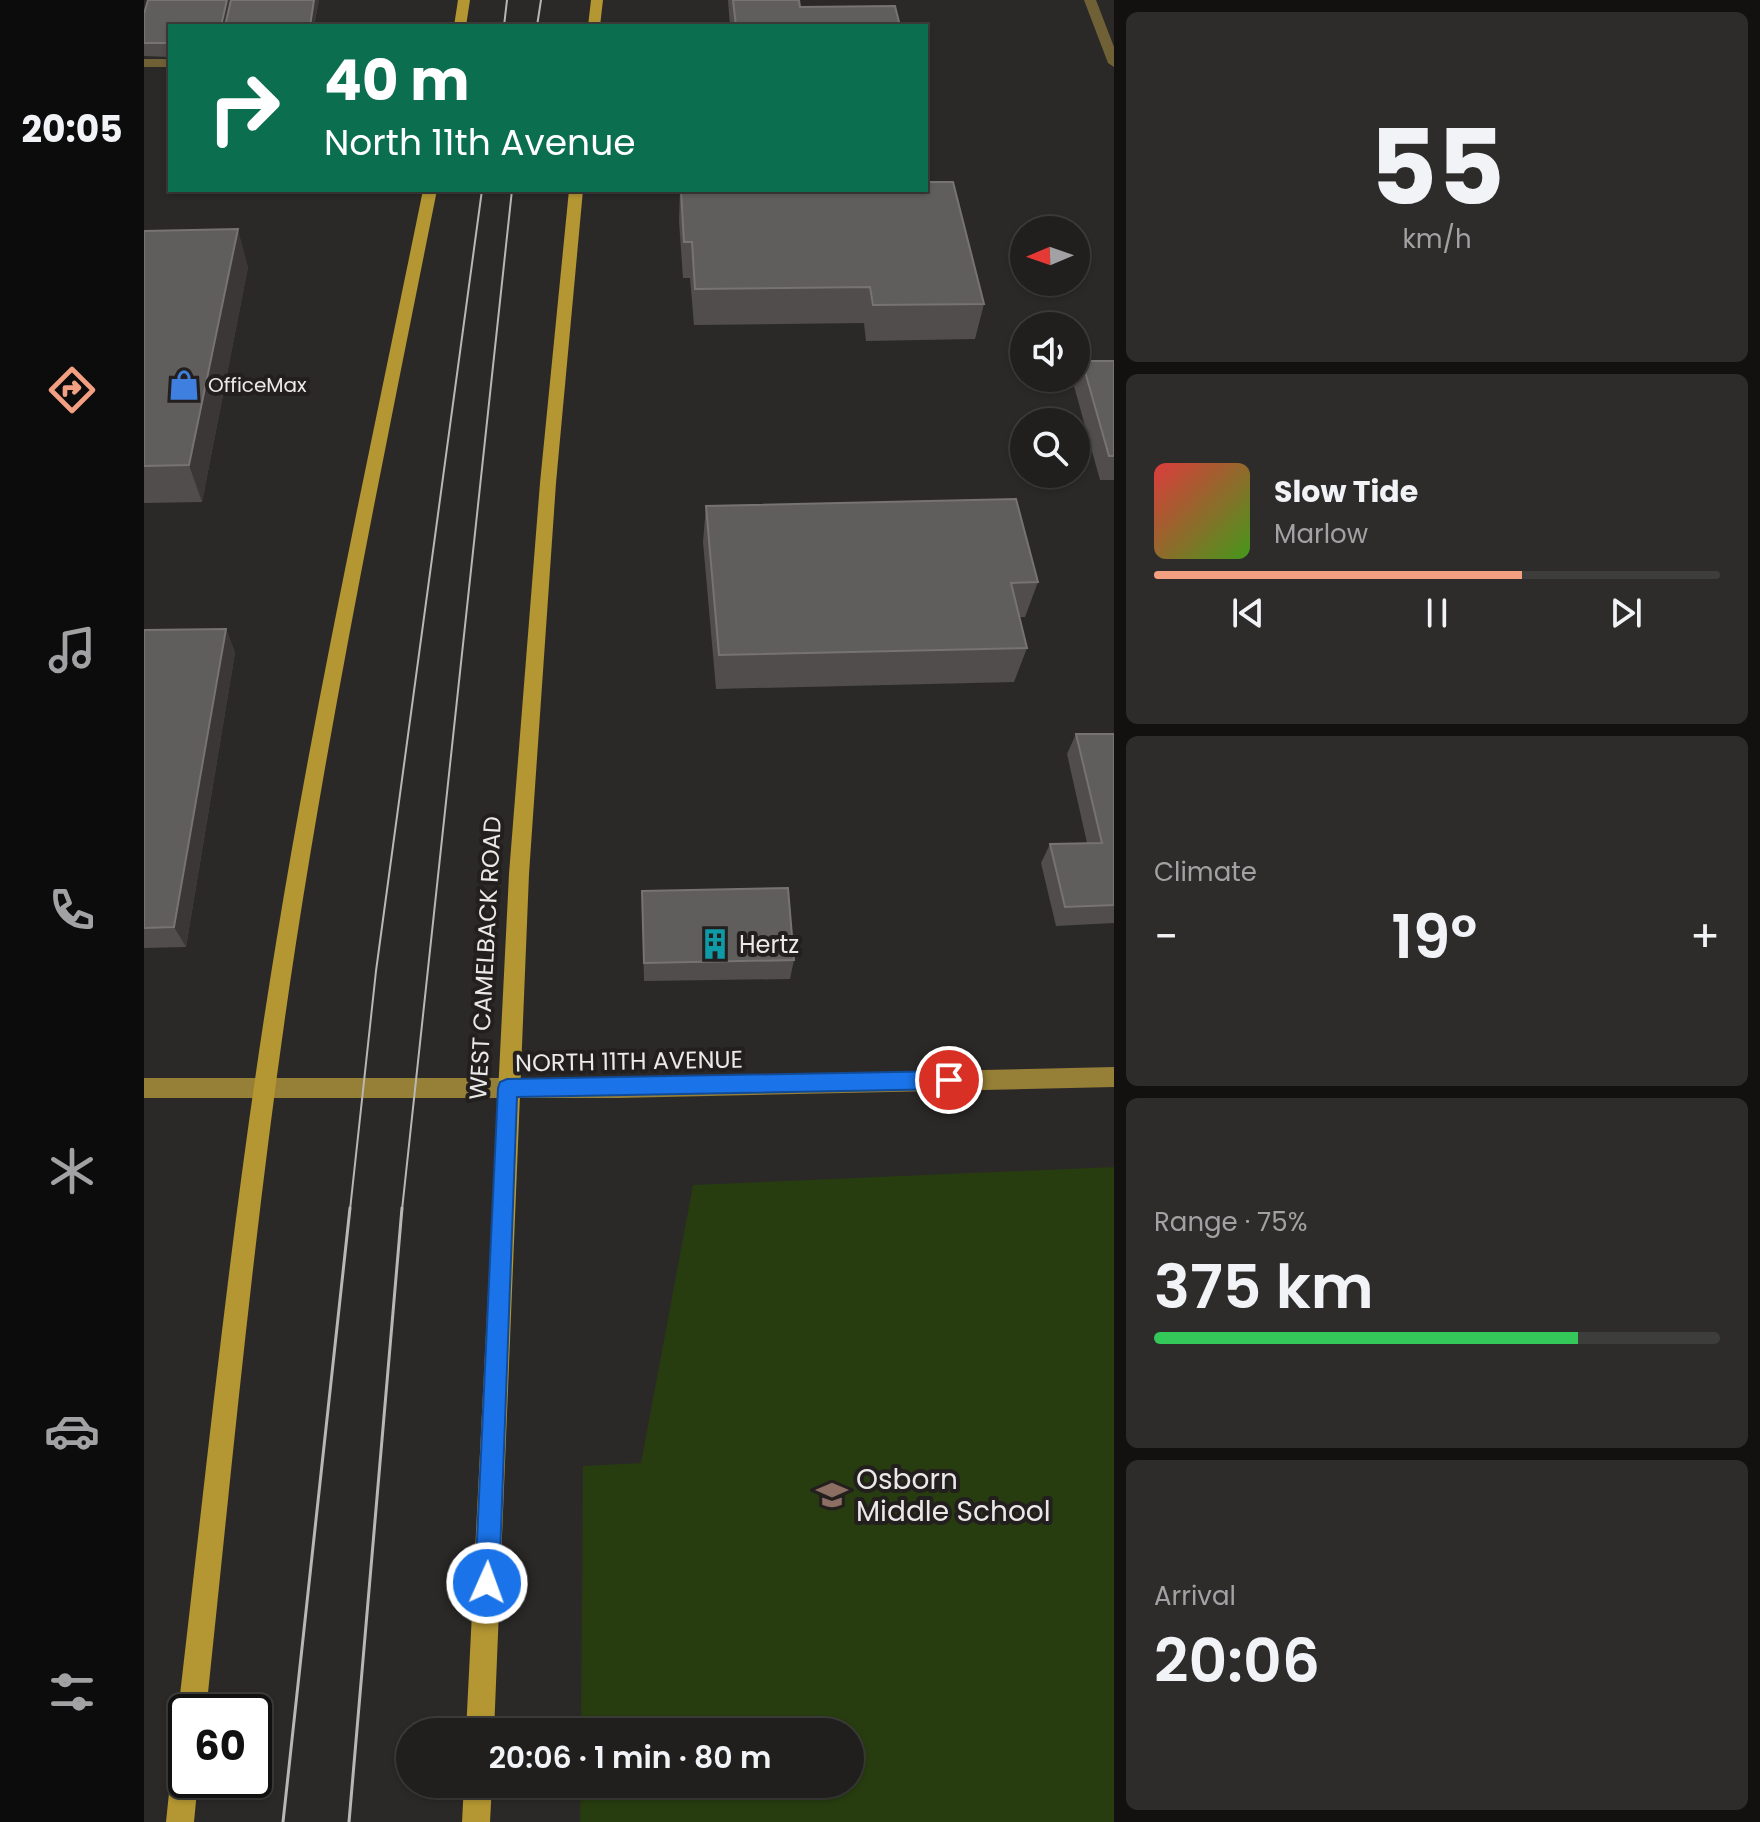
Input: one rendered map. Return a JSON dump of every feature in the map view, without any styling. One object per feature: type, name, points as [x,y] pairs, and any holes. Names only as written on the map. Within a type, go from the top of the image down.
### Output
[{"type":"main road","points":[[460,24],[464,0]]},
{"type":"main road","points":[[594,24],[597,0]]},
{"type":"main road","points":[[194,1694],[248,1209],[289,926],[350,586],[430,192]]},
{"type":"main road","name":"WEST CAMELBACK ROAD","points":[[481,1718],[507,1088],[540,570],[576,192]]},
{"type":"main road","points":[[180,1822],[182,1798]]},
{"type":"main road","points":[[476,1822],[477,1798]]},
{"type":"street","points":[[1090,0],[1114,63]]},
{"type":"street","points":[[144,63],[168,63]]},
{"type":"street","name":"NORTH 11TH AVENUE","points":[[144,1088],[507,1088],[1114,1077]]},
{"type":"green space","name":"Osborn Middle School","points":[[1114,1167],[1114,1822],[580,1822],[581,1798],[864,1798],[864,1718],[581,1718],[583,1466],[641,1463],[693,1185]]},
{"type":"building","points":[[148,0],[227,0],[221,24],[168,24],[168,43],[144,43],[144,14]]},
{"type":"building","points":[[231,0],[314,0],[310,24],[225,24]]},
{"type":"building","points":[[733,0],[799,0],[800,7],[895,6],[900,24],[736,24]]},
{"type":"building","points":[[928,182],[953,182],[984,304],[873,305],[870,287],[695,289],[692,242],[684,242],[681,192],[928,192]]},
{"type":"building","name":"OfficeMax","points":[[238,229],[189,465],[144,466],[144,231]]},
{"type":"building","points":[[1090,361],[1114,361],[1114,456],[1109,456],[1090,389]]},
{"type":"building","points":[[1016,499],[1038,582],[1011,583],[1027,648],[719,655],[706,506]]},
{"type":"building","points":[[226,629],[174,927],[144,928],[144,630]]},
{"type":"building","points":[[1076,734],[1114,734],[1114,905],[1065,907],[1050,844],[1102,843]]},
{"type":"building","name":"Hertz","points":[[788,888],[794,960],[644,963],[642,891]]},
{"type":"tram line","points":[[504,24],[507,0]]},
{"type":"tram line","points":[[537,24],[541,0]]},
{"type":"tram line","points":[[350,1210],[376,971],[482,192]]},
{"type":"tram line","points":[[402,1210],[512,192]]},
{"type":"tram line","points":[[283,1822],[350,1208]]},
{"type":"tram line","points":[[349,1822],[402,1208]]},
{"type":"place","name":"OfficeMax","points":[[184,385]]},
{"type":"place","name":"Hertz","points":[[715,944]]},
{"type":"place","name":"Osborn Middle School","points":[[832,1495]]},
{"type":"route","points":[[487,1583],[507,1088],[949,1080]]}]
